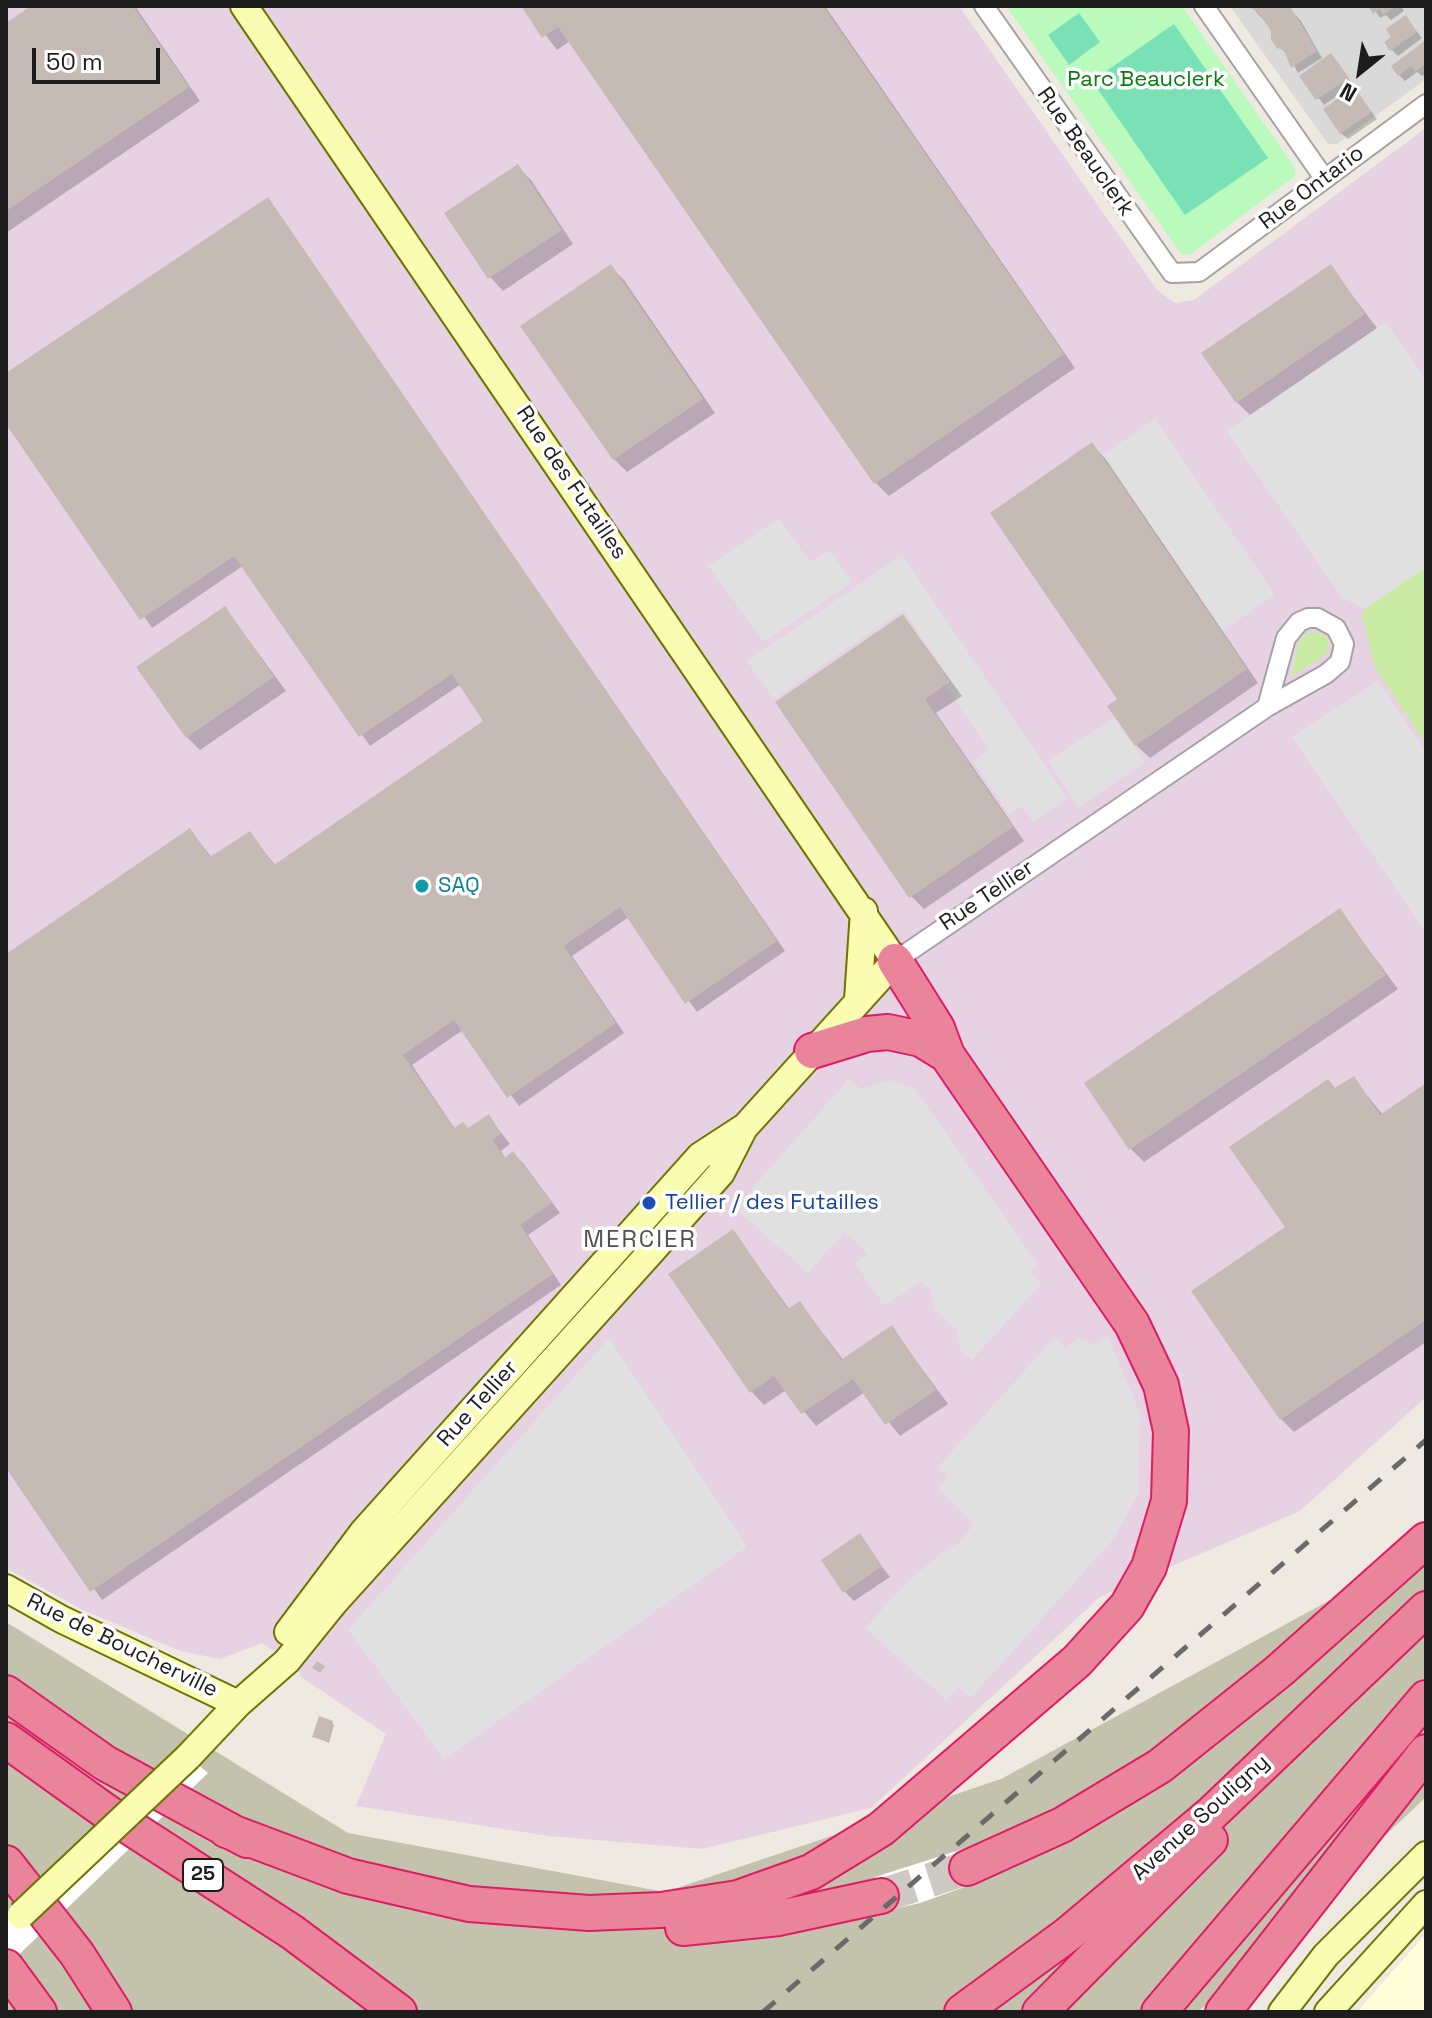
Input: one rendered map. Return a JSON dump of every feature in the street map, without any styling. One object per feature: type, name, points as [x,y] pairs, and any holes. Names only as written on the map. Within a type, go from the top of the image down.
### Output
[{"type":"highway","points":[[226,1830],[363,1880],[469,1904],[589,1913],[661,1910],[738,1898],[811,1872],[881,1829],[1096,1643],[1127,1606],[1158,1544],[1172,1477],[1168,1408],[1153,1364],[1132,1324],[947,1055],[937,1028],[895,961]]},
{"type":"highway","points":[[812,1051],[867,1034],[888,1032],[921,1039],[947,1055]]},
{"type":"highway","points":[[967,1868],[1062,1825],[1160,1766],[1261,1687],[1426,1540]]},
{"type":"highway","name":"Avenue Souligny","points":[[962,2012],[1067,1935],[1211,1814],[1426,1609]]},
{"type":"highway","points":[[1040,2012],[1426,1615]]},
{"type":"highway","points":[[6,1693],[105,1763],[226,1830],[319,1871],[402,1898],[550,1925],[612,1929],[686,1928],[779,1918],[881,1896]]},
{"type":"highway","points":[[1159,2012],[1426,1698]]},
{"type":"highway","name":"25","points":[[6,1740],[108,1813],[292,1932],[399,2012]]},
{"type":"highway","points":[[1223,2012],[1426,1752]]},
{"type":"highway","points":[[6,1863],[77,1954],[114,2012]]},
{"type":"highway","points":[[6,1967],[39,2012]]},
{"type":"street","name":"Rue des Futailles","points":[[244,6],[864,911],[895,961]]},
{"type":"street","name":"Rue Beauclerk","points":[[984,6],[1164,266],[1172,273],[1199,272]]},
{"type":"street","points":[[1204,6],[1324,178]]},
{"type":"street","name":"Rue Ontario","points":[[1199,272],[1426,104]]},
{"type":"street","name":"Rue Tellier","points":[[6,1929],[188,1757],[238,1704],[287,1661],[333,1604],[721,1173],[744,1128],[895,961],[1267,707],[1334,669],[1340,662],[1344,644],[1336,628],[1318,618],[1299,622],[1291,629],[1267,707]]},
{"type":"street","points":[[858,1000],[864,911]]},
{"type":"street","name":"Rue de Boucherville","points":[[6,1588],[61,1619],[238,1704]]},
{"type":"street","points":[[1282,2012],[1326,1955],[1426,1855]]},
{"type":"street","points":[[1328,2012],[1426,1904]]},
{"type":"shaded area","points":[[6,6],[959,6],[1157,290],[1175,303],[1194,300],[1426,128],[1426,1397],[1300,1511],[1100,1597],[871,1808],[702,1849],[549,1836],[356,1806],[386,1734],[301,1677],[298,1667],[262,1643],[220,1659],[180,1651],[83,1610],[6,1568]]},
{"type":"shaded area","points":[[1230,6],[1426,6],[1426,79],[1337,144],[1328,144]]},
{"type":"shaded area","points":[[1386,322],[1426,380],[1426,567],[1365,609],[1342,598],[1227,431]]},
{"type":"shaded area","points":[[1155,419],[1275,595],[1222,631],[1102,455]]},
{"type":"shaded area","points":[[779,518],[810,562],[830,550],[852,582],[764,642],[708,566]]},
{"type":"shaded area","points":[[902,555],[1067,798],[1033,822],[1022,806],[1009,814],[973,762],[989,750],[946,687],[952,682],[903,610],[773,699],[747,661]]},
{"type":"shaded area","points":[[1378,681],[1426,752],[1426,933],[1292,737]]},
{"type":"shaded area","points":[[1114,718],[1145,762],[1079,807],[1048,761]]},
{"type":"shaded area","points":[[849,1079],[861,1089],[890,1080],[915,1089],[1037,1263],[1030,1272],[1042,1283],[972,1360],[960,1350],[957,1330],[935,1310],[930,1290],[921,1282],[884,1306],[855,1263],[868,1254],[845,1231],[808,1273],[735,1208]]},
{"type":"shaded area","points":[[1108,1337],[1140,1413],[1138,1494],[1114,1538],[971,1698],[958,1687],[946,1700],[865,1628],[902,1588],[938,1555],[957,1544],[974,1525],[938,1488],[948,1477],[938,1467],[1054,1338],[1066,1348],[1078,1339],[1094,1344]]},
{"type":"shaded area","points":[[609,1338],[747,1547],[444,1759],[348,1630]]},
{"type":"shaded area","points":[[1426,1548],[1426,1797],[1198,2012],[6,2012],[6,1622],[348,1833],[665,1892],[1001,1779]]},
{"type":"shaded area","points":[[1426,1934],[1426,2012],[1357,2012],[1421,1939]]},
{"type":"green space","name":"Parc Beauclerk","points":[[1006,6],[1182,6],[1295,168],[1295,176],[1191,254],[1182,255]]},
{"type":"green space","points":[[1079,13],[1100,42],[1069,65],[1048,35]]},
{"type":"green space","points":[[1174,24],[1268,158],[1185,215],[1092,81]]},
{"type":"green space","points":[[1426,567],[1426,744],[1375,668],[1362,616],[1365,609]]},
{"type":"green space","points":[[1308,632],[1323,634],[1329,643],[1328,653],[1291,677],[1298,643]]},
{"type":"pier","points":[[180,1750],[208,1773],[6,1967],[6,1915]]},
{"type":"pier","points":[[994,1839],[965,1863],[973,1884],[920,1903],[860,1917],[882,1898],[875,1877]]},
{"type":"building","points":[[31,6],[133,6],[189,87],[6,211],[6,23]]},
{"type":"building","points":[[521,6],[823,6],[1064,354],[874,484],[558,27],[542,38]]},
{"type":"building","points":[[1247,6],[1290,6],[1317,51],[1291,68],[1284,50],[1277,48],[1271,40],[1271,31],[1258,12]]},
{"type":"building","points":[[1368,6],[1396,6],[1383,15],[1379,9],[1373,14]]},
{"type":"building","points":[[1406,15],[1417,32],[1390,51],[1384,42],[1391,37],[1386,29]]},
{"type":"building","points":[[1426,40],[1426,64],[1415,72],[1411,66],[1398,76],[1391,66]]},
{"type":"building","points":[[1331,53],[1349,78],[1316,100],[1299,76]]},
{"type":"building","points":[[1354,87],[1372,112],[1340,134],[1323,109]]},
{"type":"building","points":[[518,164],[562,230],[488,279],[444,213]]},
{"type":"building","name":"SAQ","points":[[268,197],[777,941],[685,1004],[620,907],[564,946],[616,1023],[507,1098],[454,1020],[403,1055],[454,1128],[463,1122],[468,1128],[489,1114],[501,1134],[492,1140],[505,1158],[513,1151],[552,1203],[520,1225],[553,1274],[90,1592],[6,1468],[6,954],[190,828],[210,857],[250,831],[274,865],[483,721],[452,674],[359,737],[234,556],[140,620],[6,424],[6,373]]},
{"type":"building","points":[[611,264],[703,399],[613,460],[520,326]]},
{"type":"building","points":[[1331,264],[1365,314],[1236,403],[1201,353]]},
{"type":"building","points":[[1092,442],[1247,669],[1135,746],[1107,706],[1117,699],[990,513]]},
{"type":"building","points":[[225,606],[274,677],[186,738],[136,667]]},
{"type":"building","points":[[903,614],[950,682],[925,699],[1013,827],[909,898],[775,702]]},
{"type":"building","points":[[1340,908],[1386,975],[1129,1150],[1084,1083]]},
{"type":"building","points":[[1354,1076],[1380,1115],[1426,1083],[1426,1320],[1280,1420],[1191,1291],[1285,1227],[1229,1147],[1328,1079],[1335,1088]]},
{"type":"building","points":[[733,1229],[788,1309],[800,1301],[841,1360],[892,1325],[936,1390],[885,1425],[853,1379],[801,1414],[774,1376],[750,1393],[668,1274]]},
{"type":"building","points":[[860,1533],[882,1566],[843,1593],[821,1560]]},
{"type":"building","points":[[317,1661],[325,1666],[320,1673],[312,1668]]},
{"type":"building","points":[[319,1716],[333,1721],[326,1741],[312,1737]]},
{"type":"tunnel","points":[[881,1896],[967,1868]]},
{"type":"railway","points":[[763,2012],[1426,1440]]},
{"type":"place","name":"SAQ","points":[[422,886]]},
{"type":"place","name":"Tellier / des Futailles","points":[[649,1203]]},
{"type":"district","name":"MERCIER","points":[[640,1240]]}]
